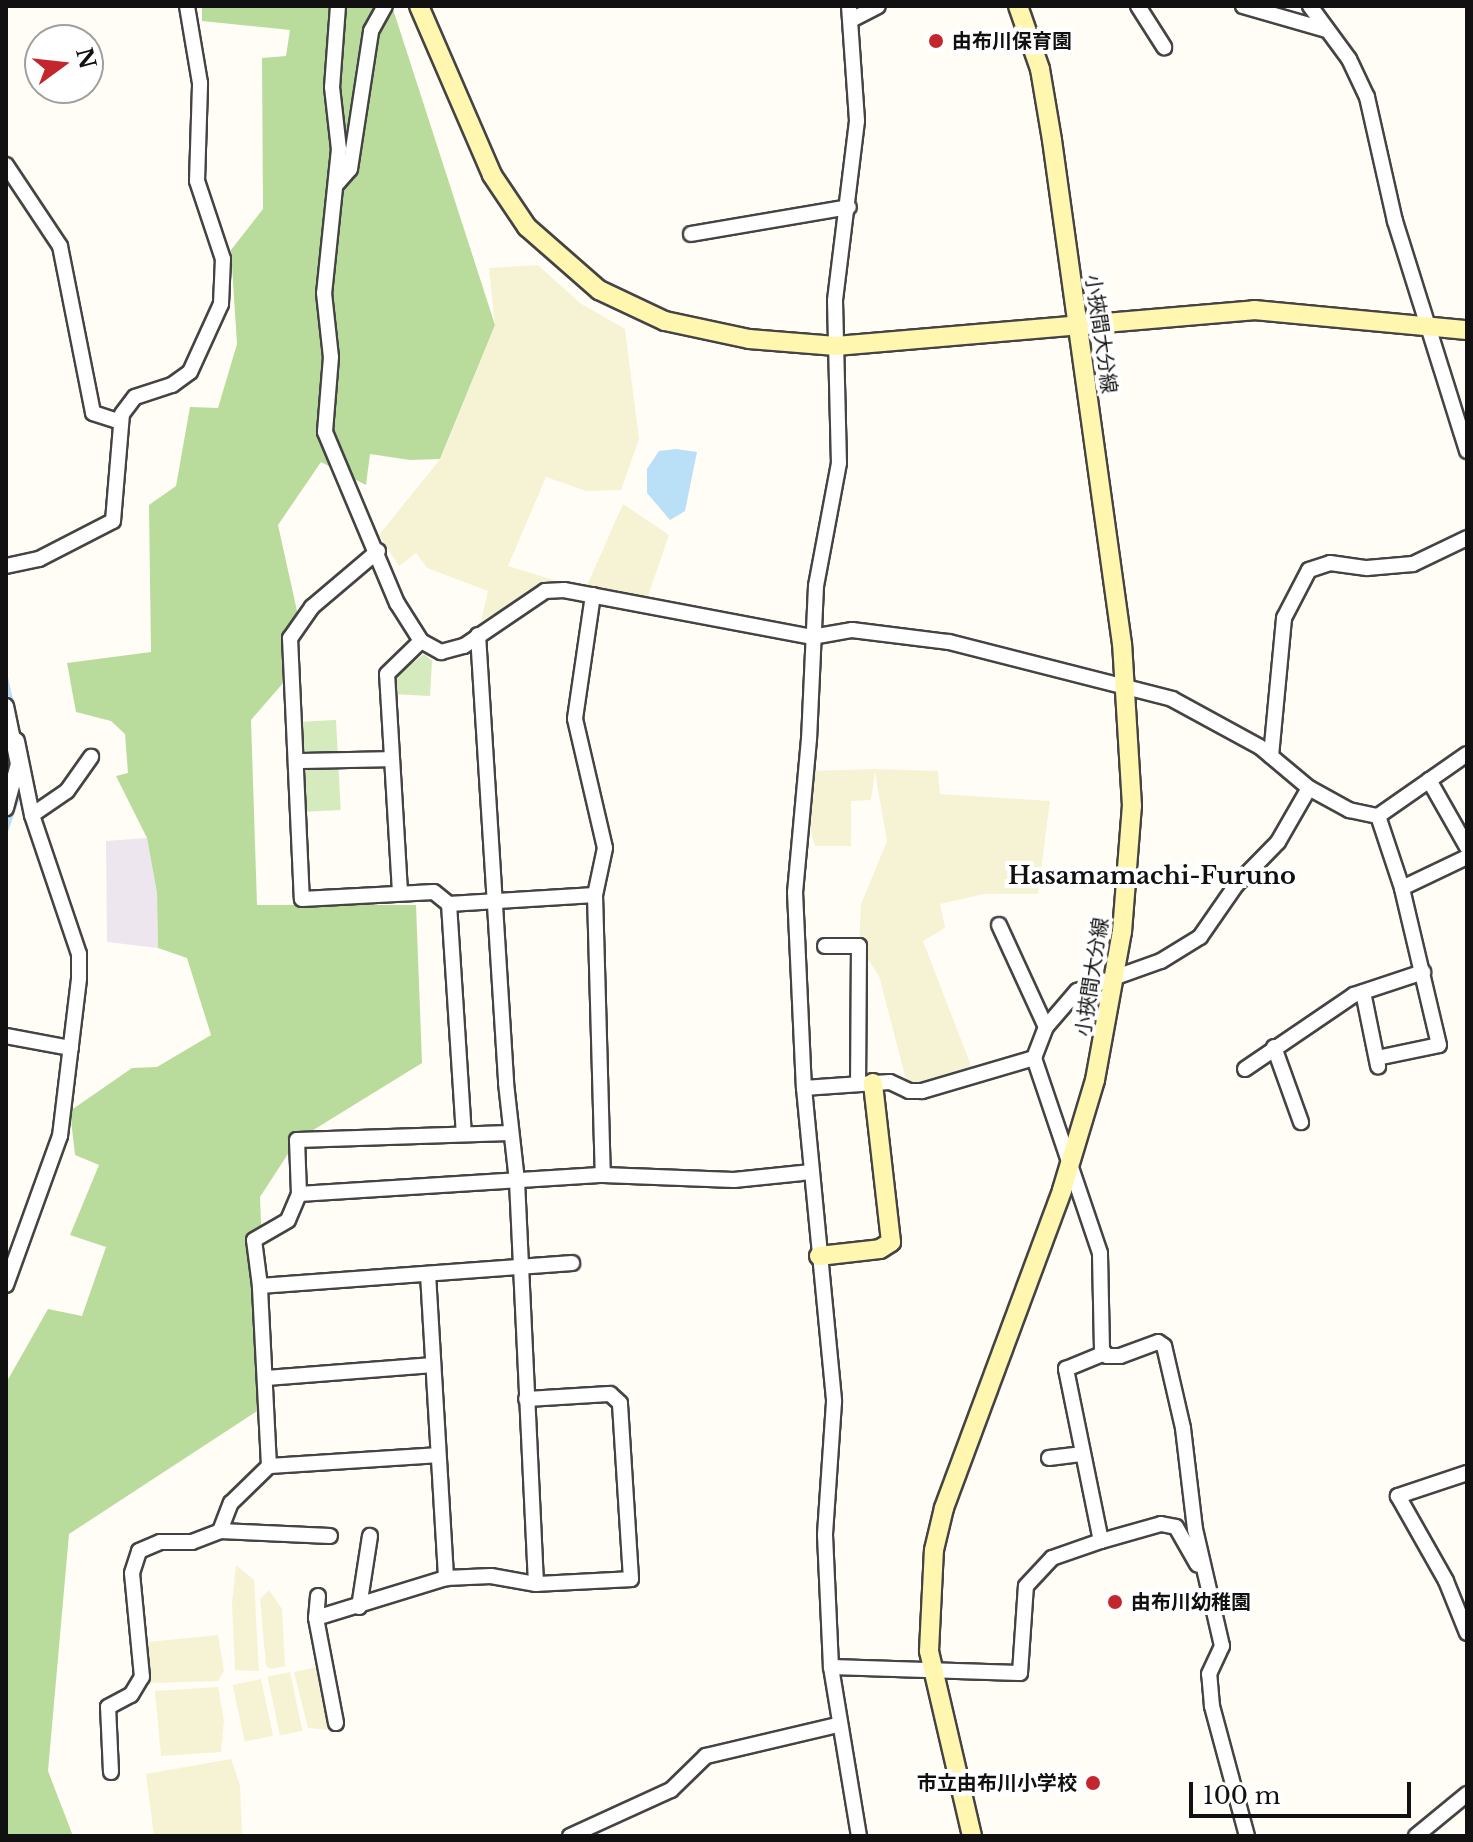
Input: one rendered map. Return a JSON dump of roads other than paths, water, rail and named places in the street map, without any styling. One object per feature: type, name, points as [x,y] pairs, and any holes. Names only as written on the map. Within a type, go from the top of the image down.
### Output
[{"type":"main road","points":[[419,6],[492,175],[527,227],[559,260],[613,298],[665,321],[749,339],[836,346],[1254,310],[1467,330]]},
{"type":"main road","name":"小挾間大分線","points":[[972,1836],[931,1667],[929,1597],[938,1526],[1068,1168],[1102,1051],[1116,976],[1131,836],[1126,686],[1078,326],[1042,83],[1018,6]]},
{"type":"main road","points":[[819,1256],[880,1249],[891,1242],[865,1083]]},
{"type":"street","points":[[6,566],[39,559],[113,521],[120,422],[135,397],[172,385],[190,372],[225,288],[223,259],[197,181],[200,83],[187,6]]},
{"type":"street","points":[[338,6],[332,79],[339,149],[324,293],[331,357],[325,432],[378,551],[397,603],[421,641],[441,652],[478,635],[545,591],[593,595],[812,637],[852,630],[949,642],[1126,686],[1205,714],[1271,756],[1309,788],[1349,810],[1378,816],[1467,754]]},
{"type":"street","points":[[336,185],[350,169],[371,31],[385,6]]},
{"type":"street","points":[[859,1836],[837,1725],[831,1667],[825,1535],[834,1402],[804,1088],[795,892],[809,739],[812,637],[822,540],[839,463],[835,301],[849,207],[858,81],[850,13],[878,6]]},
{"type":"street","points":[[1138,6],[1164,47]]},
{"type":"street","points":[[1243,6],[1326,30]]},
{"type":"street","points":[[1310,6],[1349,59],[1367,97],[1395,221],[1467,451]]},
{"type":"street","points":[[6,165],[60,246],[93,413],[120,422]]},
{"type":"street","points":[[691,234],[849,207]]},
{"type":"street","points":[[1271,756],[1284,618],[1309,570],[1330,563],[1367,568],[1413,564],[1467,538]]},
{"type":"street","points":[[378,551],[312,607],[290,638],[302,899],[434,892],[449,904],[595,895]]},
{"type":"street","points":[[593,595],[575,719],[605,848],[595,895],[603,1175]]},
{"type":"street","points":[[478,635],[510,1133],[517,1181],[536,1584]]},
{"type":"street","points":[[400,892],[387,674],[421,641]]},
{"type":"street","points":[[6,706],[17,741],[32,815],[79,954],[60,1136],[6,1285]]},
{"type":"street","points":[[6,808],[18,764],[17,741]]},
{"type":"street","points":[[32,815],[67,791],[91,757]]},
{"type":"street","points":[[297,761],[390,759]]},
{"type":"street","points":[[1429,780],[1467,847]]},
{"type":"street","points":[[1105,1353],[1100,1253],[1088,1206],[1068,1168],[1034,1058],[1046,1027],[1077,991],[1184,950],[1200,937],[1236,885],[1278,842],[1309,788]]},
{"type":"street","points":[[1363,992],[1378,1063],[1439,1045],[1402,888],[1378,816]]},
{"type":"street","points":[[1402,888],[1467,857]]},
{"type":"street","points":[[449,904],[464,1134]]},
{"type":"street","points":[[999,925],[1046,1027]]},
{"type":"street","points":[[825,946],[859,946],[865,1083]]},
{"type":"street","points":[[1245,1069],[1274,1047],[1363,992],[1423,972]]},
{"type":"street","points":[[6,1036],[71,1048]]},
{"type":"street","points":[[1274,1047],[1301,1122]]},
{"type":"street","points":[[804,1088],[865,1083],[922,1091],[1034,1058]]},
{"type":"street","points":[[269,1466],[267,1378],[254,1240],[288,1220],[299,1194],[297,1140],[510,1133]]},
{"type":"street","points":[[299,1194],[603,1175],[734,1180],[812,1172]]},
{"type":"street","points":[[260,1286],[519,1270],[572,1263]]},
{"type":"street","points":[[428,1274],[446,1578]]},
{"type":"street","points":[[1101,1541],[1066,1369],[1105,1353],[1120,1356],[1158,1342],[1164,1346],[1183,1428],[1204,1576],[1222,1646],[1209,1674],[1212,1706],[1247,1836]]},
{"type":"street","points":[[267,1378],[432,1365]]},
{"type":"street","points":[[316,1618],[446,1578],[491,1576],[536,1584],[631,1579],[620,1403],[610,1394],[526,1399]]},
{"type":"street","points":[[1049,1458],[1081,1454]]},
{"type":"street","points":[[220,1531],[231,1503],[269,1466],[437,1455]]},
{"type":"street","points":[[1467,1473],[1398,1496],[1446,1581],[1467,1633]]},
{"type":"street","points":[[831,1667],[931,1667],[1020,1673],[1026,1586],[1035,1572],[1052,1558],[1161,1524],[1176,1527],[1204,1576]]},
{"type":"street","points":[[111,1772],[108,1707],[138,1689],[142,1677],[132,1573],[139,1551],[160,1542],[192,1542],[220,1531],[330,1536]]},
{"type":"street","points":[[359,1607],[370,1536]]},
{"type":"street","points":[[318,1596],[316,1618],[336,1723]]},
{"type":"street","points":[[570,1836],[671,1790],[706,1756],[837,1725]]},
{"type":"street","points":[[1416,1836],[1467,1794]]},
{"type":"water","points":[[676,449],[697,452],[685,511],[670,520],[647,493],[647,469],[659,451]]},
{"type":"waterway","points":[[6,678],[20,737]]},
{"type":"waterway","points":[[6,831],[21,790]]},
{"type":"place","name":"由布川保育園","points":[[936,41]]},
{"type":"place","name":"由布川幼稚園","points":[[1115,1602]]},
{"type":"place","name":"市立由布川小学校","points":[[1093,1783]]},
{"type":"district","name":"Hasamamachi-Furuno","points":[[1152,876]]}]
